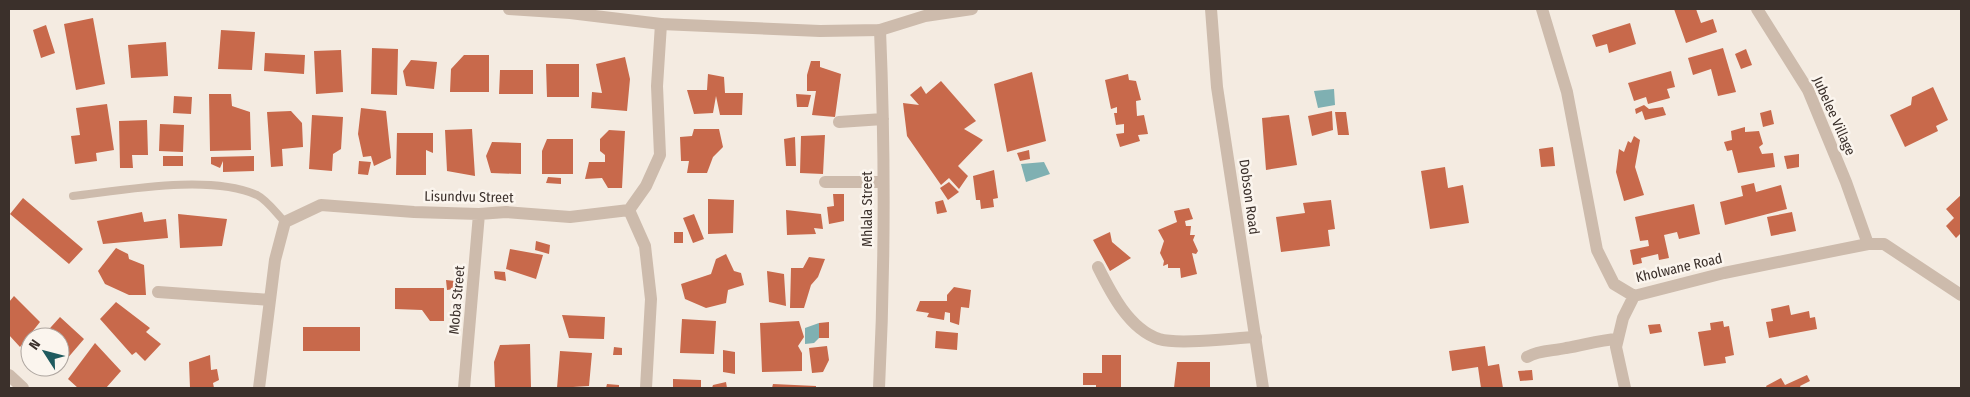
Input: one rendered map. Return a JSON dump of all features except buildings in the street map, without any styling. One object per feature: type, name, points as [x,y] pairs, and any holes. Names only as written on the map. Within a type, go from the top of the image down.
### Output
[{"type":"street","points":[[508,9],[570,11],[662,24],[820,31],[880,30],[925,16],[972,9]]},
{"type":"street","name":"Dobson Road","points":[[1210,9],[1217,87],[1263,388]]},
{"type":"street","name":"Kholwane Road","points":[[1542,9],[1567,92],[1597,250],[1614,284],[1634,296],[1724,273],[1868,244],[1884,244],[1961,295]]},
{"type":"street","name":"Jubelee Village","points":[[1757,9],[1808,90],[1846,182],[1868,244]]},
{"type":"street","points":[[646,388],[651,299],[644,246],[629,210],[646,186],[660,155],[657,86],[662,24]]},
{"type":"street","name":"Mhlala Street","points":[[878,388],[882,332],[883,119],[880,30]]},
{"type":"street","points":[[839,122],[883,119]]},
{"type":"street","points":[[825,182],[882,182]]},
{"type":"street","name":"Lisundvu Street","points":[[285,222],[321,205],[479,214],[506,212],[570,217],[629,210]]},
{"type":"street","name":"Moba Street","points":[[464,388],[479,214]]},
{"type":"street","points":[[259,388],[275,260],[285,222]]},
{"type":"street","points":[[1098,267],[1114,301],[1144,330],[1160,339],[1190,340],[1256,337]]},
{"type":"street","points":[[158,292],[270,300]]},
{"type":"street","points":[[1625,388],[1616,347],[1623,318],[1634,296]]},
{"type":"street","points":[[1527,357],[1534,353],[1569,348],[1594,340],[1618,339]]},
{"type":"street","points":[[9,375],[23,388]]},
{"type":"lane","points":[[73,196],[179,184],[227,188],[258,195],[285,222]]},
{"type":"water","points":[[1334,89],[1335,105],[1318,108],[1314,91]]},
{"type":"water","points":[[1044,162],[1050,174],[1026,182],[1021,164]]},
{"type":"water","points":[[819,323],[819,338],[814,343],[805,344],[805,328]]}]
